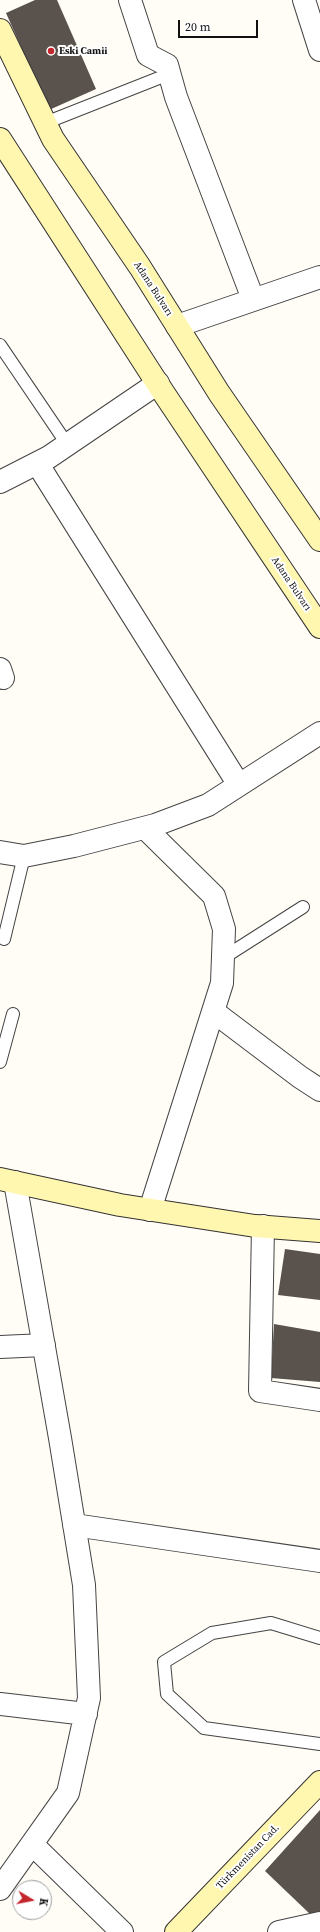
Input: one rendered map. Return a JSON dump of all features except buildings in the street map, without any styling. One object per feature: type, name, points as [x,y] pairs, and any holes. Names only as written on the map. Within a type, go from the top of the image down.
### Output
[{"type":"main road","name":"Adana Bulvarı","points":[[0,30],[53,139],[177,326],[219,394],[319,538]]},
{"type":"main road","name":"Adana Bulvarı","points":[[3,150],[320,626]]},
{"type":"main road","points":[[7,1181],[150,1210],[263,1226],[320,1231]]},
{"type":"main road","name":"Türkmenistan Cad.","points":[[176,1932],[320,1782]]},
{"type":"street","points":[[130,0],[148,55],[167,65],[176,97],[254,299]]},
{"type":"street","points":[[304,0],[320,50]]},
{"type":"street","points":[[177,326],[320,277]]},
{"type":"street","points":[[0,482],[37,463],[158,383]]},
{"type":"street","points":[[37,463],[240,785]]},
{"type":"street","points":[[0,852],[24,856],[74,846],[145,828],[208,805],[320,733]]},
{"type":"street","points":[[145,828],[214,896],[224,929],[222,983],[150,1210]]},
{"type":"street","points":[[214,1012],[300,1077],[320,1090]]},
{"type":"street","points":[[0,1889],[68,1793],[89,1698],[84,1585],[44,1345],[7,1181]]},
{"type":"street","points":[[263,1226],[260,1392],[320,1400]]},
{"type":"street","points":[[0,1347],[44,1345]]},
{"type":"street","points":[[74,1525],[320,1561]]},
{"type":"street","points":[[1,1700],[86,1714]]},
{"type":"street","points":[[32,1844],[122,1932]]},
{"type":"street","points":[[279,1932],[320,1923]]},
{"type":"lane","points":[[45,123],[169,74]]},
{"type":"lane","points":[[0,345],[67,444]]},
{"type":"lane","points":[[4,939],[24,856]]},
{"type":"lane","points":[[223,958],[303,907]]},
{"type":"lane","points":[[0,1062],[13,1014]]},
{"type":"lane","points":[[320,1638],[271,1624],[212,1632],[164,1662],[167,1694],[204,1728],[320,1744]]},
{"type":"place","name":"Eski Camii","points":[[51,51]]}]
